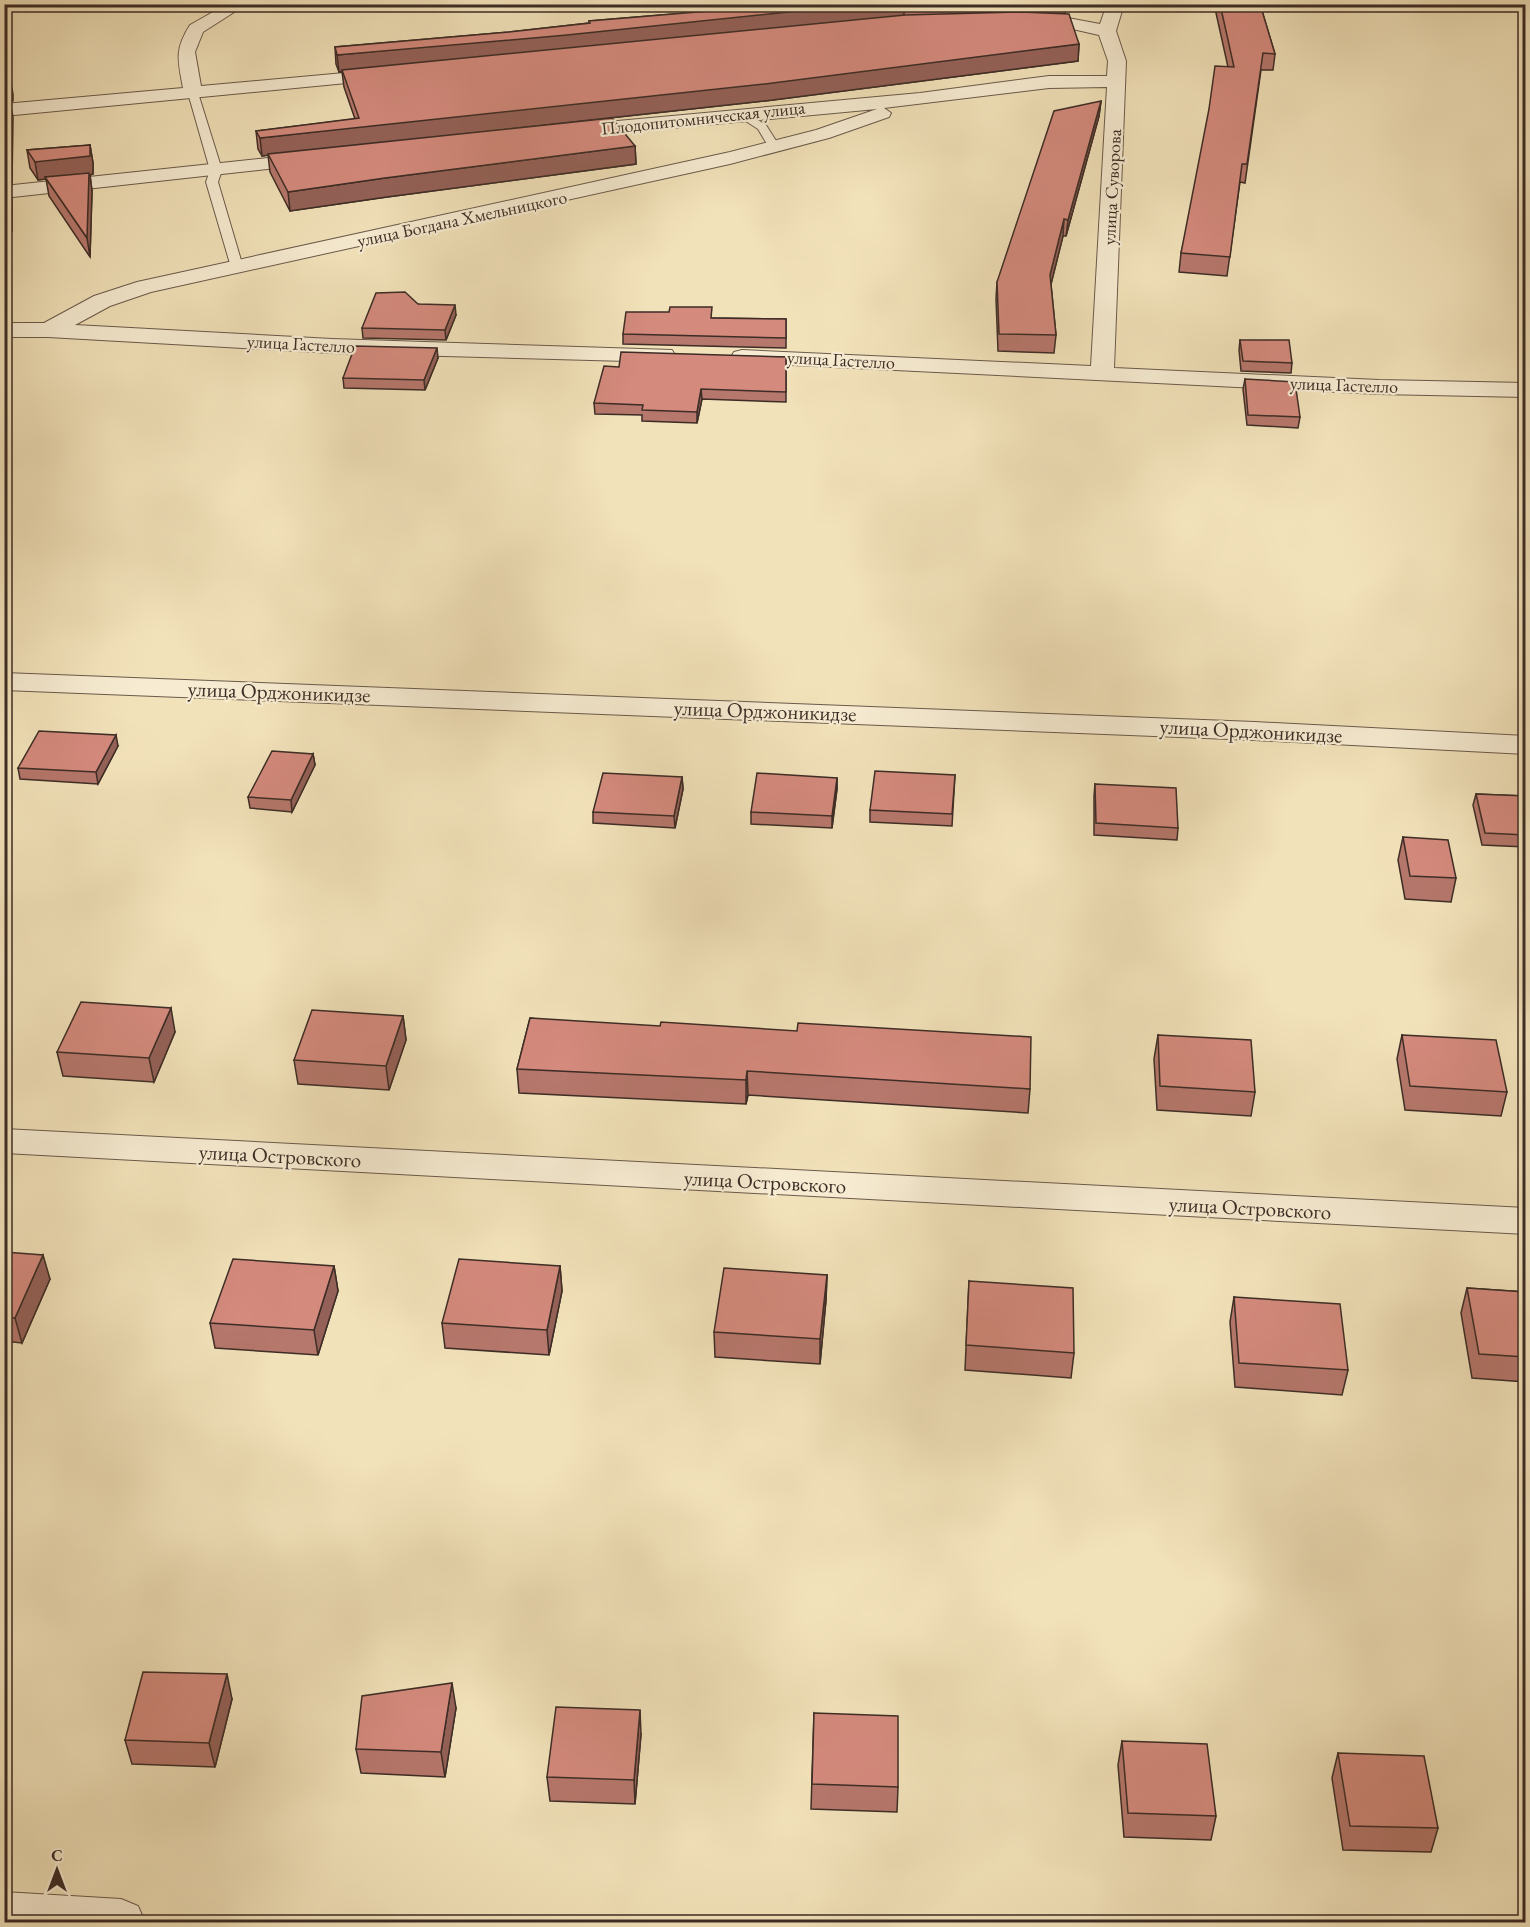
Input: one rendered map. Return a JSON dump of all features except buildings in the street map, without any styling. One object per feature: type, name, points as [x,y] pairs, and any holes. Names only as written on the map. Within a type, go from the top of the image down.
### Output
[{"type":"street","points":[[1008,21],[1068,23],[1107,31],[1116,4]]},
{"type":"street","points":[[193,93],[186,52],[196,29],[230,9]]},
{"type":"street","name":"улица Суворова","points":[[1102,374],[1117,109],[1115,81],[1117,60],[1107,31]]},
{"type":"street","points":[[4,110],[403,73]]},
{"type":"street","name":"Плодопитомническая улица","points":[[553,133],[920,99],[1049,82],[1115,81]]},
{"type":"street","name":"улица Богдана Хмельницкого","points":[[4,330],[48,330],[102,301],[145,287],[587,191],[774,147],[850,126],[920,99]]},
{"type":"street","points":[[4,192],[331,157]]},
{"type":"street","name":"улица Гастелло","points":[[48,330],[332,346],[691,355]]},
{"type":"street","name":"улица Гастелло","points":[[715,356],[811,358],[1379,387],[1526,390]]},
{"type":"street","name":"улица Орджоникидзе","points":[[4,681],[1255,730],[1526,745]]},
{"type":"street","name":"улица Островского","points":[[4,1141],[1526,1221]]},
{"type":"street","points":[[4,1915],[121,1923]]},
{"type":"lane","points":[[193,93],[216,170],[212,182],[237,267]]},
{"type":"lane","points":[[742,114],[762,127],[774,147]]}]
